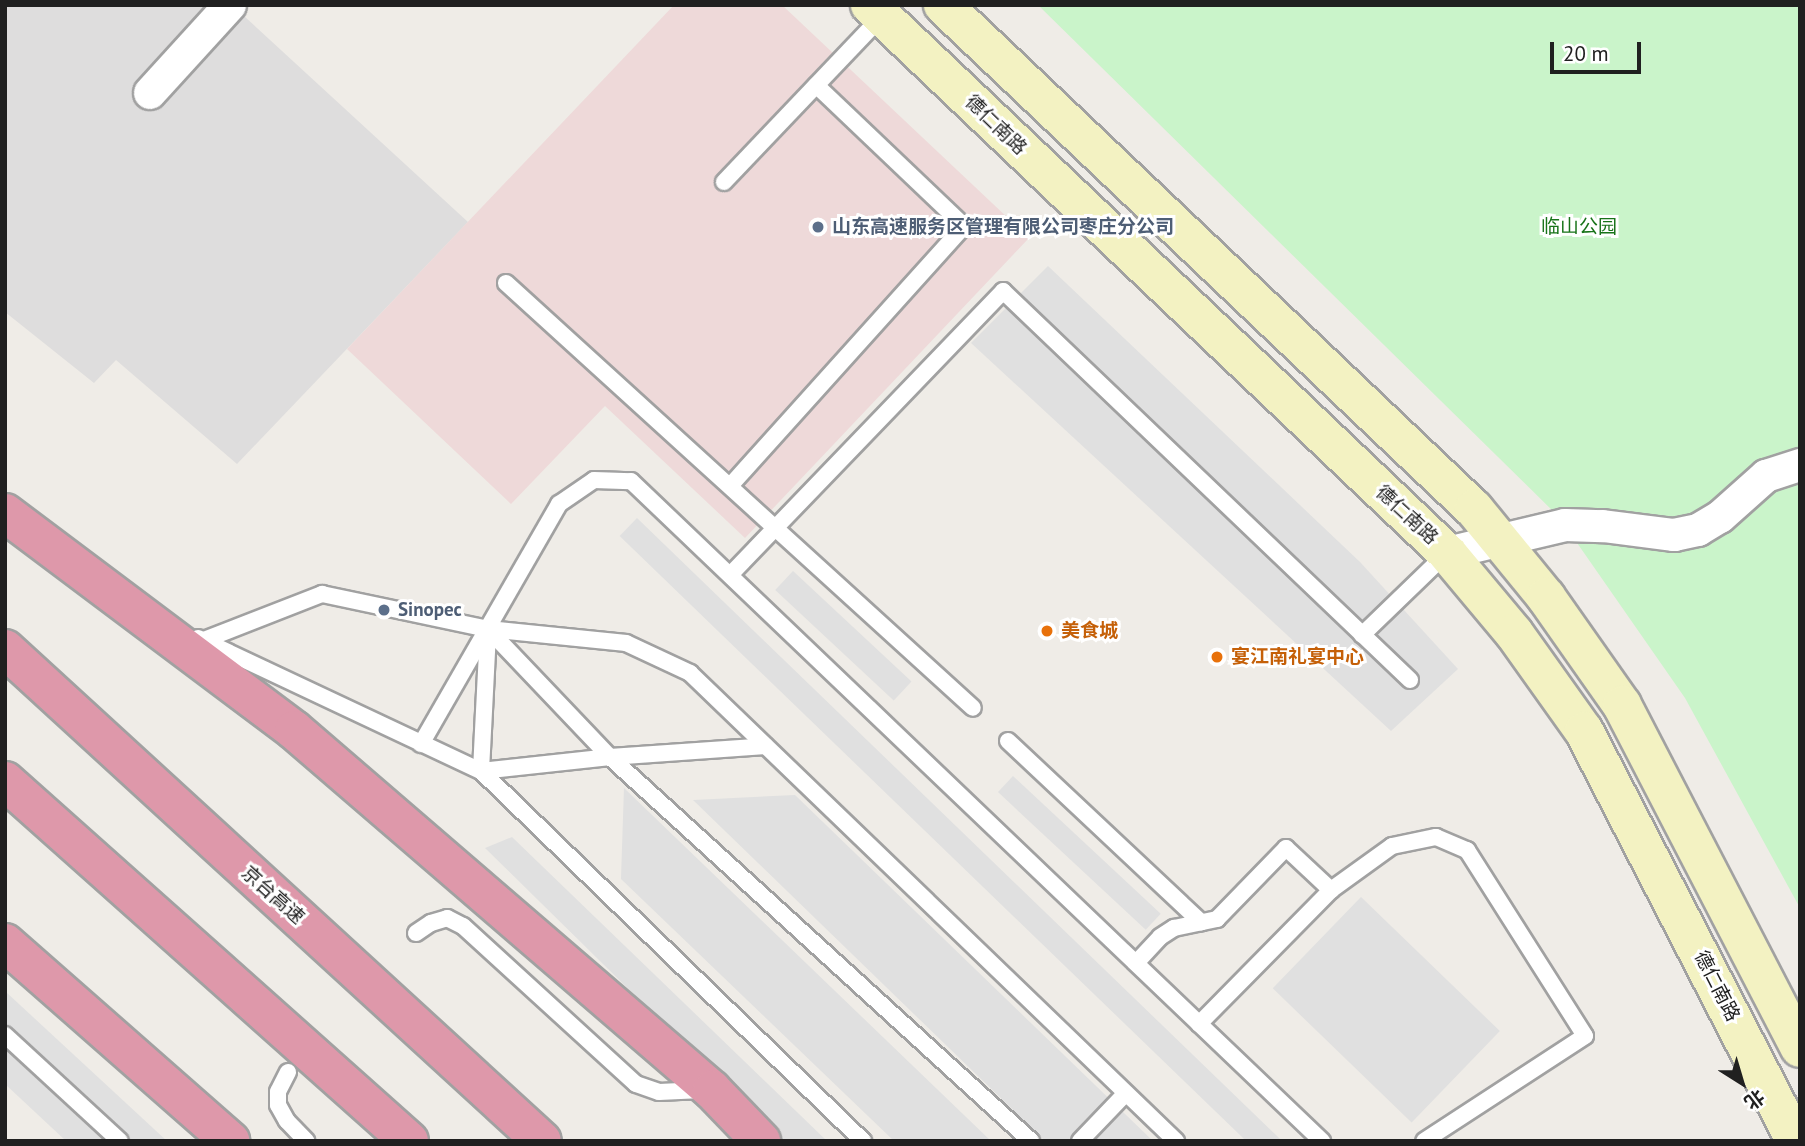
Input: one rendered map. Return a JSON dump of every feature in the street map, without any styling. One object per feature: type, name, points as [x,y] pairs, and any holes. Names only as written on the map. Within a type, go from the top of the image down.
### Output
[{"type":"highway","points":[[5,513],[294,730],[712,1090],[761,1141]]},
{"type":"highway","name":"京台高速","points":[[5,649],[542,1141]]},
{"type":"highway","points":[[5,781],[409,1141]]},
{"type":"highway","points":[[5,943],[230,1141]]},
{"type":"main road","points":[[943,5],[1474,509],[1546,597],[1622,705],[1800,1048]]},
{"type":"main road","name":"德仁南路","points":[[876,11],[1447,553],[1514,632],[1584,731],[1796,1141]]},
{"type":"street","points":[[150,93],[230,5]]},
{"type":"street","points":[[1447,553],[1565,525],[1603,526],[1674,536],[1698,530],[1720,517],[1766,476],[1800,465]]},
{"type":"lane","points":[[724,182],[816,85],[876,11]]},
{"type":"lane","points":[[730,486],[964,226],[816,85]]},
{"type":"lane","points":[[506,283],[973,708]]},
{"type":"lane","points":[[730,575],[1003,291],[1410,680]]},
{"type":"lane","points":[[421,744],[559,503],[594,480],[631,481],[1322,1141]]},
{"type":"lane","points":[[1363,635],[1447,553]]},
{"type":"lane","points":[[204,640],[322,594],[488,629],[626,642],[690,673],[1176,1141]]},
{"type":"lane","points":[[143,614],[204,640],[481,771],[863,1141]]},
{"type":"lane","points":[[488,629],[610,757],[1031,1141]]},
{"type":"lane","points":[[481,771],[488,629]]},
{"type":"lane","points":[[1008,741],[1201,922]]},
{"type":"lane","points":[[481,771],[610,757],[766,746]]},
{"type":"lane","points":[[1199,1024],[1331,890],[1392,846],[1436,837],[1467,850],[1585,1036],[1424,1141]]},
{"type":"lane","points":[[1136,963],[1160,937],[1174,928],[1217,919],[1286,848],[1331,890]]},
{"type":"lane","points":[[416,933],[431,923],[447,918],[463,926],[636,1084],[659,1092],[712,1090]]},
{"type":"lane","points":[[5,1035],[120,1141]]},
{"type":"lane","points":[[288,1072],[278,1092],[278,1105],[287,1121],[306,1141]]},
{"type":"lane","points":[[1080,1141],[1126,1093]]},
{"type":"shaded area","points":[[5,5],[232,5],[468,222],[237,464],[116,360],[94,383],[5,312]]},
{"type":"shaded area","points":[[674,5],[782,5],[1029,238],[745,538],[605,406],[511,504],[347,349]]},
{"type":"shaded area","points":[[1048,266],[1360,562],[1458,669],[1391,731],[971,343]]},
{"type":"shaded area","points":[[637,518],[1282,1141],[1246,1141],[620,536]]},
{"type":"shaded area","points":[[793,571],[911,681],[894,700],[775,590]]},
{"type":"shaded area","points":[[1013,776],[1161,914],[1146,930],[998,792]]},
{"type":"shaded area","points":[[624,788],[991,1141],[894,1141],[621,879]]},
{"type":"shaded area","points":[[795,795],[1153,1141],[1045,1141],[693,800]]},
{"type":"shaded area","points":[[512,837],[827,1141],[783,1141],[485,848]]},
{"type":"shaded area","points":[[1361,897],[1500,1031],[1412,1122],[1273,988]]},
{"type":"shaded area","points":[[6,992],[167,1141],[66,1141],[5,1084]]},
{"type":"green space","name":"临山公园","points":[[1038,5],[1800,5],[1800,908],[1685,698],[1559,517]]},
{"type":"place","name":"山东高速服务区管理有限公司枣庄分公司","points":[[818,227]]},
{"type":"place","name":"Sinopec","points":[[384,610]]},
{"type":"place","name":"美食城","points":[[1047,631]]},
{"type":"place","name":"宴江南礼宴中心","points":[[1217,657]]}]
